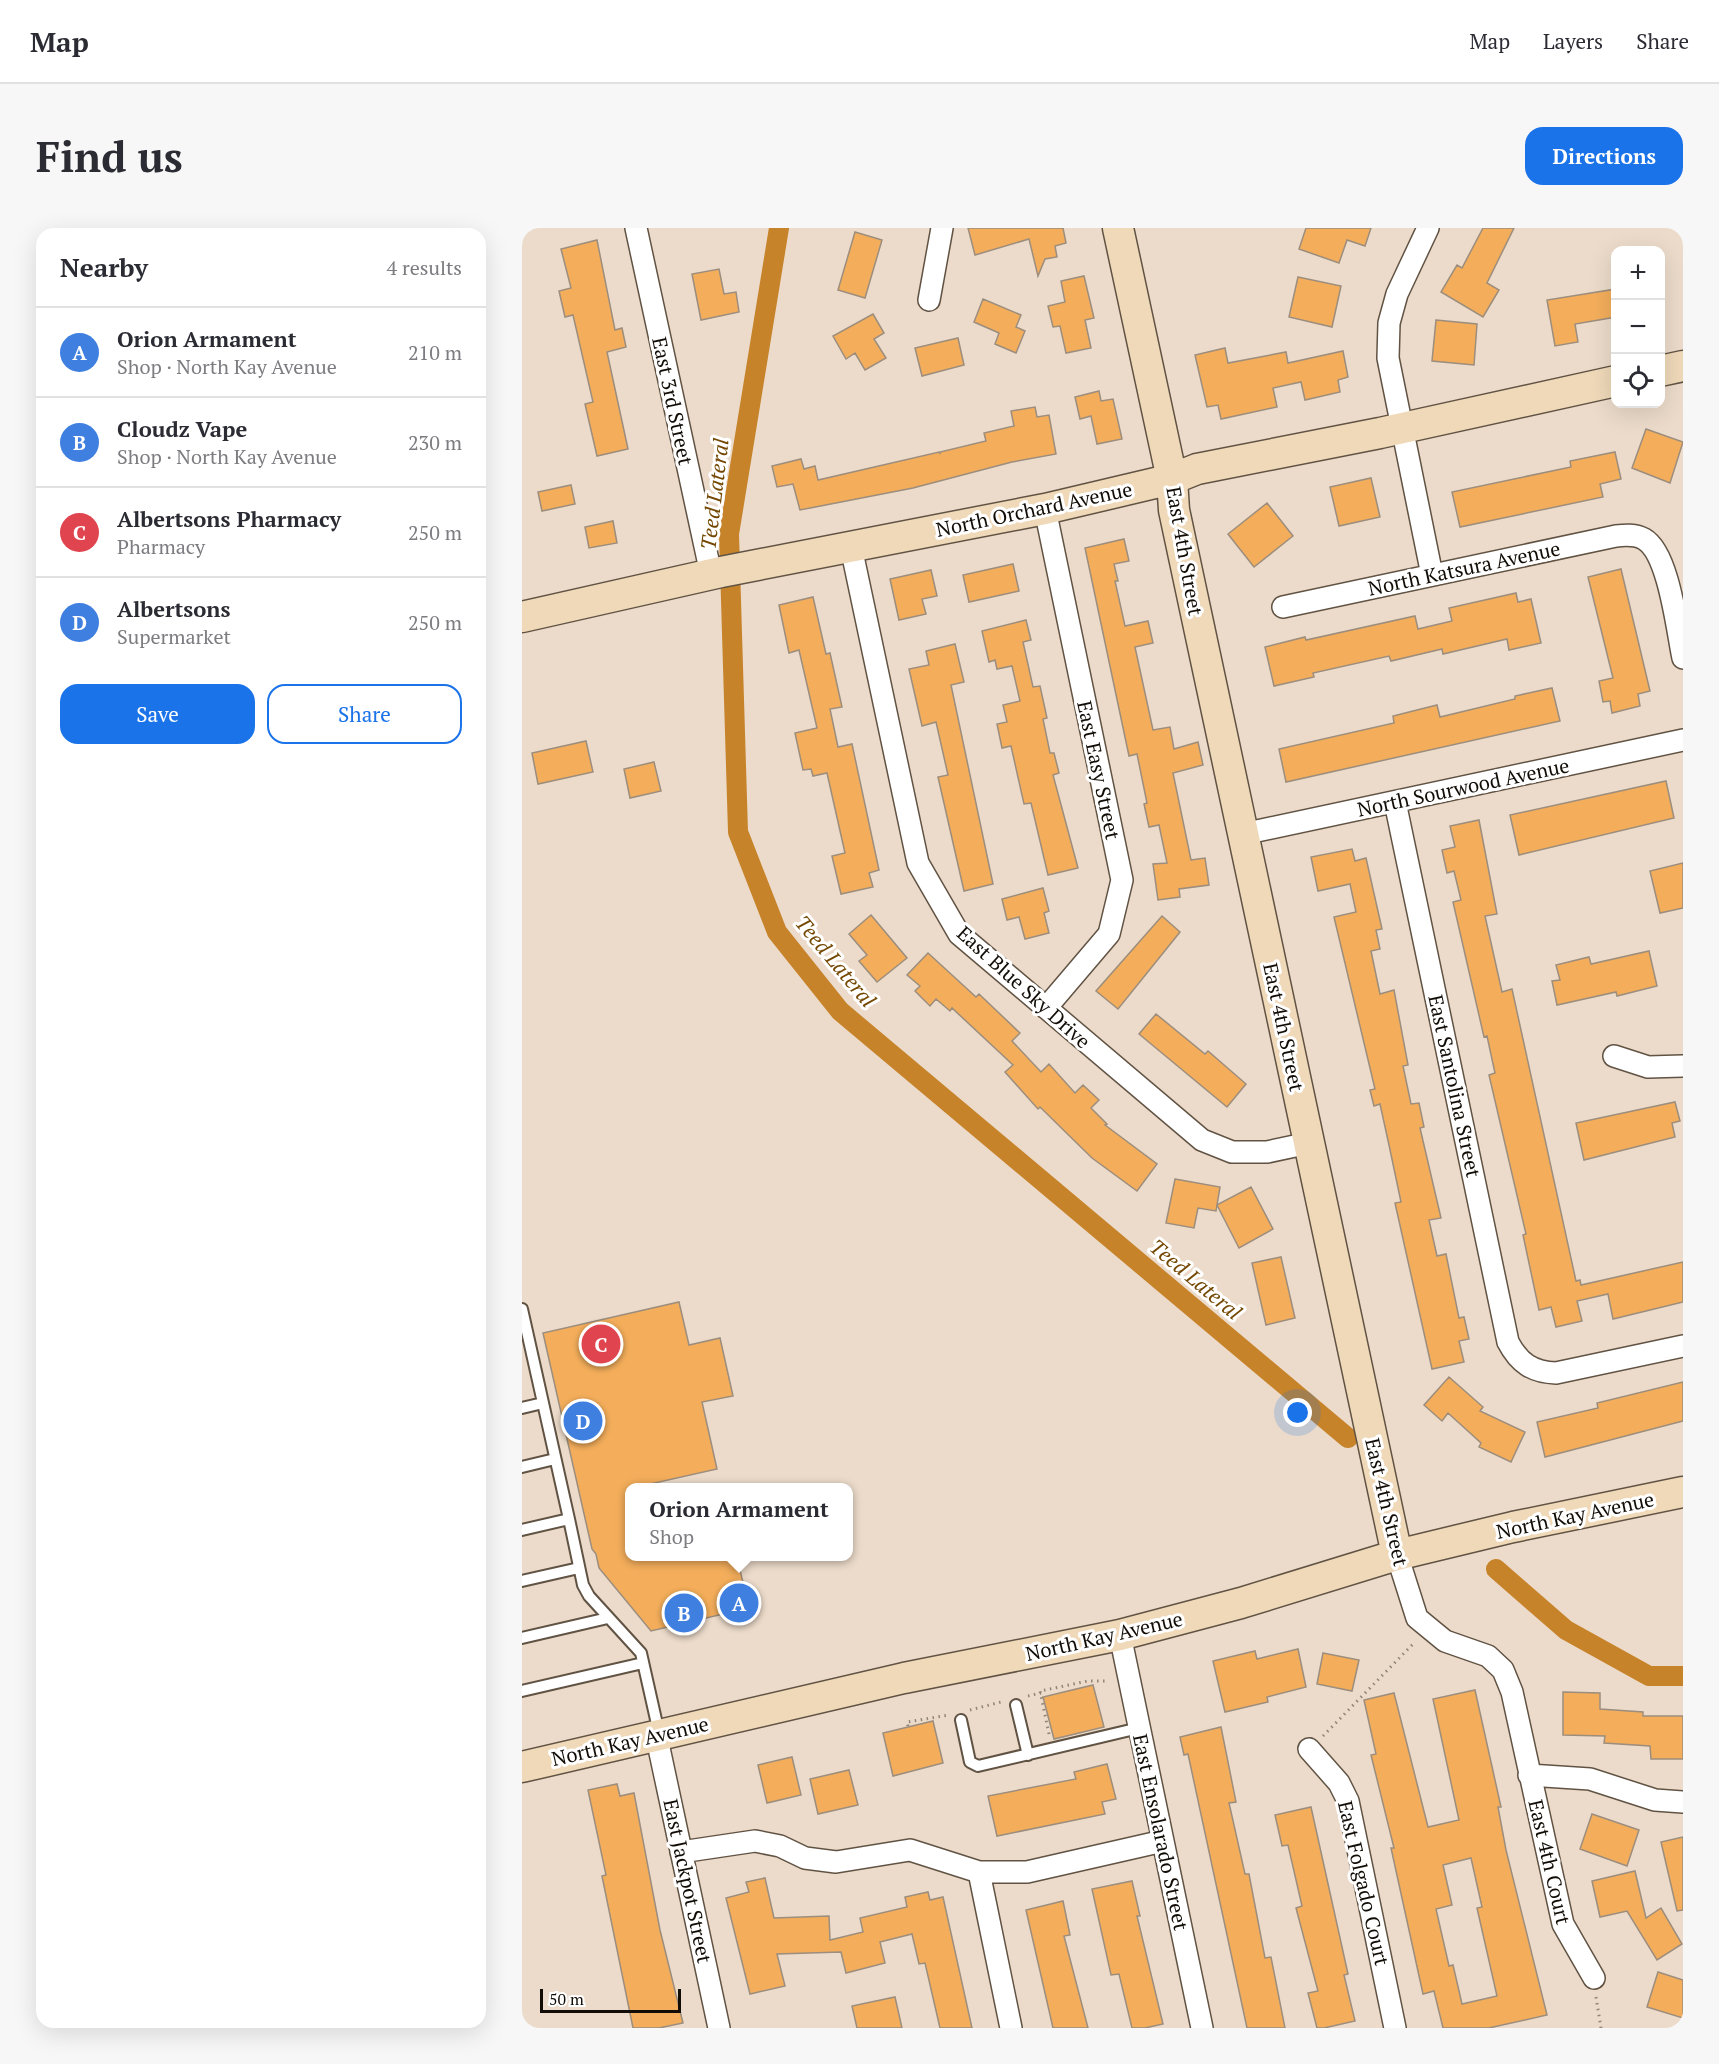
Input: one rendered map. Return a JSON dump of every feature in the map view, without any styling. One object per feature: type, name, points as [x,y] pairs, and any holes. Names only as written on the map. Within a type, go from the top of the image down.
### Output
[{"type":"street","name":"East 3rd Street","points":[[636,228],[722,572]]},
{"type":"street","points":[[929,300],[942,228]]},
{"type":"street","name":"East 4th Street","points":[[1118,228],[1172,479],[1174,510],[1397,1555],[1417,1618],[1445,1641],[1488,1656],[1503,1670],[1512,1692],[1529,1775]]},
{"type":"street","points":[[1428,228],[1397,294],[1389,323],[1388,358],[1432,575]]},
{"type":"street","points":[[1665,370],[1683,366]]},
{"type":"street","name":"North Orchard Avenue","points":[[522,617],[722,572],[1045,509],[1172,479],[1197,469],[1403,428],[1611,382]]},
{"type":"street","name":"East Easy Street","points":[[1045,509],[1122,880],[1109,934],[1046,1008]]},
{"type":"street","name":"North Katsura Avenue","points":[[1283,607],[1616,536],[1630,535],[1645,540],[1663,564],[1683,658]]},
{"type":"street","name":"East Blue Sky Drive","points":[[851,547],[918,863],[959,934],[1202,1140],[1232,1152],[1267,1152],[1309,1143]]},
{"type":"street","name":"North Sourwood Avenue","points":[[1244,834],[1683,740]]},
{"type":"street","name":"East Santolina Street","points":[[1395,802],[1508,1342],[1515,1355],[1526,1366],[1540,1372],[1556,1372],[1683,1346]]},
{"type":"street","points":[[1614,1056],[1648,1067],[1683,1066]]},
{"type":"street","name":"North Kay Avenue","points":[[522,1767],[904,1678],[1120,1635],[1241,1603],[1397,1555],[1513,1527],[1683,1492]]},
{"type":"street","name":"East Ensolarado Street","points":[[1120,1635],[1202,2028]]},
{"type":"street","name":"East Jackpot Street","points":[[657,1734],[719,2028]]},
{"type":"street","name":"East Folgado Court","points":[[1310,1749],[1339,1783],[1348,1802],[1395,2028]]},
{"type":"street","points":[[1529,1775],[1590,1779],[1655,1800],[1683,1802]]},
{"type":"street","name":"East 4th Court","points":[[1529,1775],[1563,1924],[1594,1978]]},
{"type":"street","points":[[681,1852],[755,1841],[780,1846],[805,1858],[836,1862],[910,1850],[979,1872],[1027,1872],[1163,1841]]},
{"type":"street","points":[[979,1872],[1011,2028]]},
{"type":"lane","points":[[522,1309],[526,1347],[543,1404],[579,1568],[589,1596],[641,1653],[657,1734]]},
{"type":"lane","points":[[522,1408],[543,1404]]},
{"type":"lane","points":[[522,1467],[555,1459]]},
{"type":"lane","points":[[522,1530],[569,1519]]},
{"type":"lane","points":[[522,1581],[579,1568]]},
{"type":"lane","points":[[522,1638],[608,1618]]},
{"type":"lane","points":[[522,1691],[643,1663]]},
{"type":"lane","points":[[1016,1705],[1028,1755]]},
{"type":"lane","points":[[961,1720],[970,1762],[978,1766],[1139,1728]]},
{"type":"path","points":[[1310,1749],[1430,1629]]},
{"type":"path","points":[[1051,1742],[1041,1691],[1088,1681],[1108,1681]]},
{"type":"path","points":[[1594,1978],[1601,2028]]},
{"type":"building","points":[[968,228],[1063,228],[1066,243],[1055,246],[1057,257],[1045,259],[1038,276],[1029,239],[975,255]]},
{"type":"building","points":[[1306,228],[1371,228],[1365,246],[1347,240],[1339,263],[1299,249]]},
{"type":"building","points":[[1483,228],[1514,228],[1487,283],[1499,290],[1483,317],[1441,292],[1457,265],[1462,268]]},
{"type":"building","points":[[855,232],[882,240],[865,298],[838,290]]},
{"type":"building","points":[[597,240],[615,330],[622,328],[626,347],[607,352],[628,449],[597,456],[585,404],[593,402],[573,315],[565,317],[559,291],[571,288],[561,249]]},
{"type":"building","points":[[719,269],[724,294],[736,292],[739,312],[701,320],[692,274]]},
{"type":"building","points":[[1084,276],[1094,318],[1085,320],[1091,348],[1066,353],[1060,326],[1053,327],[1048,306],[1065,302],[1061,281]]},
{"type":"building","points":[[1298,277],[1341,286],[1332,327],[1289,317]]},
{"type":"building","points":[[1611,290],[1611,318],[1575,324],[1578,342],[1555,346],[1547,300]]},
{"type":"building","points":[[983,299],[1021,315],[1016,327],[1025,331],[1016,353],[995,344],[999,333],[974,322]]},
{"type":"building","points":[[873,314],[884,333],[874,339],[886,358],[865,370],[855,353],[846,359],[833,336]]},
{"type":"building","points":[[1436,320],[1477,324],[1474,365],[1432,361]]},
{"type":"building","points":[[958,338],[964,365],[922,376],[915,348]]},
{"type":"building","points":[[1225,348],[1228,363],[1286,352],[1288,363],[1343,351],[1348,377],[1338,380],[1340,392],[1305,400],[1301,382],[1273,388],[1277,407],[1221,419],[1218,405],[1207,407],[1195,355]]},
{"type":"building","points":[[1099,391],[1101,401],[1113,399],[1122,439],[1097,444],[1091,416],[1080,419],[1075,397]]},
{"type":"building","points":[[1035,407],[1037,417],[1049,415],[1056,454],[1012,462],[913,488],[800,510],[793,484],[777,487],[772,466],[801,459],[804,469],[815,466],[818,480],[939,452],[940,454],[940,452],[986,441],[984,433],[1014,426],[1011,411]]},
{"type":"building","points":[[1646,429],[1683,442],[1670,483],[1632,468]]},
{"type":"building","points":[[1615,452],[1621,479],[1600,484],[1603,497],[1460,527],[1452,492],[1571,467],[1570,461]]},
{"type":"building","points":[[1371,478],[1380,517],[1339,526],[1330,487]]},
{"type":"building","points":[[571,485],[575,504],[542,511],[538,492]]},
{"type":"building","points":[[1267,503],[1293,536],[1254,567],[1228,534]]},
{"type":"building","points":[[613,521],[617,543],[589,548],[585,527]]},
{"type":"building","points":[[1124,539],[1129,561],[1114,564],[1118,581],[1115,581],[1125,626],[1148,621],[1153,643],[1135,647],[1153,730],[1170,727],[1174,749],[1198,742],[1203,765],[1173,773],[1191,860],[1205,858],[1209,885],[1179,889],[1180,897],[1158,900],[1153,864],[1167,863],[1159,825],[1149,827],[1144,804],[1147,803],[1137,754],[1129,756],[1085,548]]},
{"type":"building","points":[[1013,564],[1019,591],[969,602],[963,575]]},
{"type":"building","points":[[1621,569],[1650,691],[1638,694],[1640,706],[1612,713],[1610,701],[1603,702],[1599,681],[1613,678],[1588,577]]},
{"type":"building","points":[[931,570],[937,596],[922,599],[926,614],[899,620],[890,579]]},
{"type":"building","points":[[1516,593],[1518,602],[1531,599],[1541,643],[1509,650],[1507,639],[1443,654],[1442,649],[1391,661],[1389,656],[1313,673],[1314,677],[1274,686],[1265,647],[1415,616],[1418,629],[1452,621],[1449,608]]},
{"type":"building","points":[[813,597],[826,654],[830,653],[842,707],[830,709],[838,747],[852,744],[879,870],[869,873],[873,887],[841,894],[832,856],[845,853],[827,773],[813,776],[811,769],[803,770],[795,733],[817,728],[799,650],[789,653],[779,605]]},
{"type":"building","points":[[1026,620],[1031,640],[1023,642],[1033,687],[1040,686],[1047,718],[1043,719],[1050,753],[1054,753],[1059,773],[1053,775],[1078,868],[1048,875],[1031,803],[1024,804],[1011,746],[1002,748],[997,724],[1007,722],[1003,705],[1020,701],[1012,666],[997,669],[995,660],[989,662],[982,631]]},
{"type":"building","points":[[955,644],[964,682],[951,685],[993,884],[964,891],[938,777],[948,775],[936,722],[922,726],[909,669],[929,665],[926,651]]},
{"type":"building","points":[[1552,688],[1560,721],[1286,782],[1279,749],[1394,723],[1393,716],[1437,705],[1440,717]]},
{"type":"building","points":[[586,741],[593,772],[538,784],[532,753]]},
{"type":"building","points":[[654,762],[661,791],[630,798],[624,769]]},
{"type":"building","points":[[1666,781],[1674,818],[1519,855],[1510,815]]},
{"type":"building","points":[[1479,820],[1497,914],[1485,916],[1502,992],[1512,989],[1576,1281],[1580,1280],[1581,1285],[1683,1262],[1683,1302],[1613,1319],[1608,1294],[1577,1301],[1582,1321],[1556,1327],[1551,1307],[1539,1310],[1523,1235],[1526,1234],[1489,1075],[1495,1073],[1487,1036],[1484,1037],[1453,902],[1461,900],[1454,871],[1447,873],[1442,850],[1455,847],[1450,826]]},
{"type":"building","points":[[1352,849],[1355,861],[1366,858],[1382,929],[1376,930],[1380,949],[1371,951],[1380,994],[1394,990],[1408,1065],[1403,1066],[1411,1104],[1419,1103],[1424,1127],[1420,1128],[1441,1218],[1429,1220],[1437,1256],[1446,1254],[1459,1318],[1464,1317],[1469,1339],[1459,1341],[1464,1362],[1432,1369],[1395,1203],[1401,1202],[1389,1145],[1380,1104],[1374,1106],[1370,1090],[1375,1089],[1334,917],[1356,912],[1350,884],[1318,891],[1311,857]]},
{"type":"building","points":[[1683,863],[1683,908],[1660,913],[1650,871]]},
{"type":"building","points":[[1043,888],[1049,911],[1044,913],[1049,933],[1025,939],[1019,917],[1007,920],[1002,899]]},
{"type":"building","points":[[871,915],[907,958],[877,982],[859,961],[867,955],[849,934]]},
{"type":"building","points":[[1162,916],[1180,932],[1118,1009],[1096,991]]},
{"type":"building","points":[[1649,951],[1657,986],[1617,996],[1616,992],[1557,1005],[1552,981],[1560,980],[1556,965],[1589,957],[1591,964]]},
{"type":"building","points":[[928,953],[976,997],[979,994],[1020,1033],[1012,1041],[1041,1072],[1049,1064],[1075,1093],[1083,1085],[1099,1100],[1091,1108],[1107,1124],[1105,1125],[1157,1164],[1137,1191],[1092,1158],[1040,1107],[1038,1109],[1005,1072],[1013,1065],[952,1008],[950,1011],[936,999],[930,1006],[915,991],[920,986],[907,975]]},
{"type":"building","points":[[1156,1014],[1205,1054],[1208,1051],[1246,1084],[1227,1107],[1139,1034]]},
{"type":"building","points":[[1675,1102],[1680,1121],[1672,1123],[1675,1137],[1584,1160],[1576,1123]]},
{"type":"building","points":[[1175,1179],[1220,1187],[1216,1211],[1198,1208],[1194,1228],[1166,1223]]},
{"type":"building","points":[[1251,1187],[1273,1229],[1239,1248],[1217,1205]]},
{"type":"building","points":[[1281,1257],[1295,1318],[1266,1325],[1252,1263]]},
{"type":"building","points":[[679,1302],[689,1345],[720,1338],[733,1396],[702,1402],[717,1469],[654,1483],[625,1483],[625,1561],[738,1561],[749,1608],[651,1631],[599,1568],[596,1554],[592,1549],[543,1333]]},
{"type":"building","points":[[1449,1377],[1483,1407],[1480,1411],[1525,1432],[1511,1462],[1479,1447],[1481,1443],[1448,1413],[1442,1421],[1424,1405]]},
{"type":"building","points":[[1683,1382],[1683,1421],[1545,1457],[1537,1422],[1598,1408],[1597,1403]]},
{"type":"building","points":[[1298,1649],[1306,1687],[1267,1697],[1268,1702],[1225,1712],[1213,1661],[1255,1651],[1257,1659]]},
{"type":"building","points":[[1323,1653],[1359,1660],[1352,1691],[1317,1684]]},
{"type":"building","points":[[1093,1685],[1104,1727],[1054,1739],[1043,1697]]},
{"type":"building","points":[[1475,1690],[1501,1807],[1498,1807],[1506,1850],[1547,2015],[1489,2028],[1443,2028],[1434,1991],[1423,1994],[1391,1848],[1394,1848],[1371,1755],[1376,1754],[1364,1700],[1394,1693],[1428,1827],[1459,1820],[1433,1699]],"holes":[[[1471,1858],[1482,1907],[1477,1908],[1497,1996],[1462,2004],[1453,1965],[1449,1966],[1436,1909],[1452,1905],[1443,1865]]]},
{"type":"building","points":[[1563,1692],[1600,1693],[1600,1709],[1643,1712],[1643,1716],[1683,1716],[1683,1759],[1651,1759],[1650,1746],[1604,1743],[1605,1736],[1563,1735]]},
{"type":"building","points":[[933,1721],[943,1763],[893,1776],[883,1733]]},
{"type":"building","points":[[1221,1727],[1236,1802],[1229,1803],[1245,1874],[1249,1874],[1265,1958],[1271,1957],[1285,2028],[1247,2028],[1188,1754],[1184,1755],[1180,1737]]},
{"type":"building","points":[[792,1757],[801,1795],[767,1803],[758,1765]]},
{"type":"building","points":[[1107,1764],[1116,1799],[1102,1802],[1105,1814],[997,1836],[988,1796],[1076,1779],[1074,1772]]},
{"type":"building","points":[[849,1770],[858,1805],[818,1814],[810,1779]]},
{"type":"building","points":[[617,1784],[620,1796],[634,1793],[660,1930],[683,2023],[659,2028],[633,2028],[602,1876],[606,1875],[588,1790]]},
{"type":"building","points":[[1311,1807],[1348,1974],[1344,1975],[1355,2021],[1324,2028],[1317,2028],[1308,1993],[1318,1991],[1296,1908],[1302,1906],[1288,1845],[1282,1846],[1275,1815]]},
{"type":"building","points":[[1592,1814],[1639,1830],[1627,1866],[1580,1849]]},
{"type":"building","points":[[1683,1837],[1683,1910],[1677,1911],[1661,1842]]},
{"type":"building","points":[[1635,1871],[1646,1918],[1661,1908],[1682,1944],[1657,1960],[1627,1911],[1600,1917],[1592,1881]]},
{"type":"building","points":[[765,1878],[774,1918],[829,1916],[830,1940],[863,1932],[860,1918],[907,1907],[905,1897],[928,1892],[930,1900],[943,1897],[972,2028],[940,2028],[925,1963],[919,1964],[912,1934],[880,1942],[885,1963],[846,1973],[841,1952],[777,1954],[785,1986],[750,1994],[726,1898],[749,1892],[746,1882]]},
{"type":"building","points":[[1132,1881],[1140,1916],[1137,1916],[1163,2024],[1145,2028],[1132,2028],[1119,1974],[1111,1975],[1092,1889]]},
{"type":"building","points":[[1063,1901],[1070,1935],[1064,1936],[1088,2028],[1053,2028],[1026,1910]]},
{"type":"building","points":[[1658,1972],[1683,1980],[1683,2018],[1647,2007]]},
{"type":"building","points":[[895,1997],[902,2028],[857,2028],[852,2006]]},
{"type":"waterway","name":"Teed Lateral","points":[[779,228],[729,534],[738,832],[777,932],[840,1011],[1348,1438]]},
{"type":"waterway","name":"Teed Lateral","points":[[1496,1569],[1566,1630],[1649,1676],[1683,1676]]},
{"type":"place","name":"Albertsons Pharmacy","points":[[601,1344]]},
{"type":"place","name":"Albertsons","points":[[583,1421]]},
{"type":"place","name":"Orion Armament","points":[[739,1603]]},
{"type":"place","name":"Cloudz Vape","points":[[684,1613]]}]
